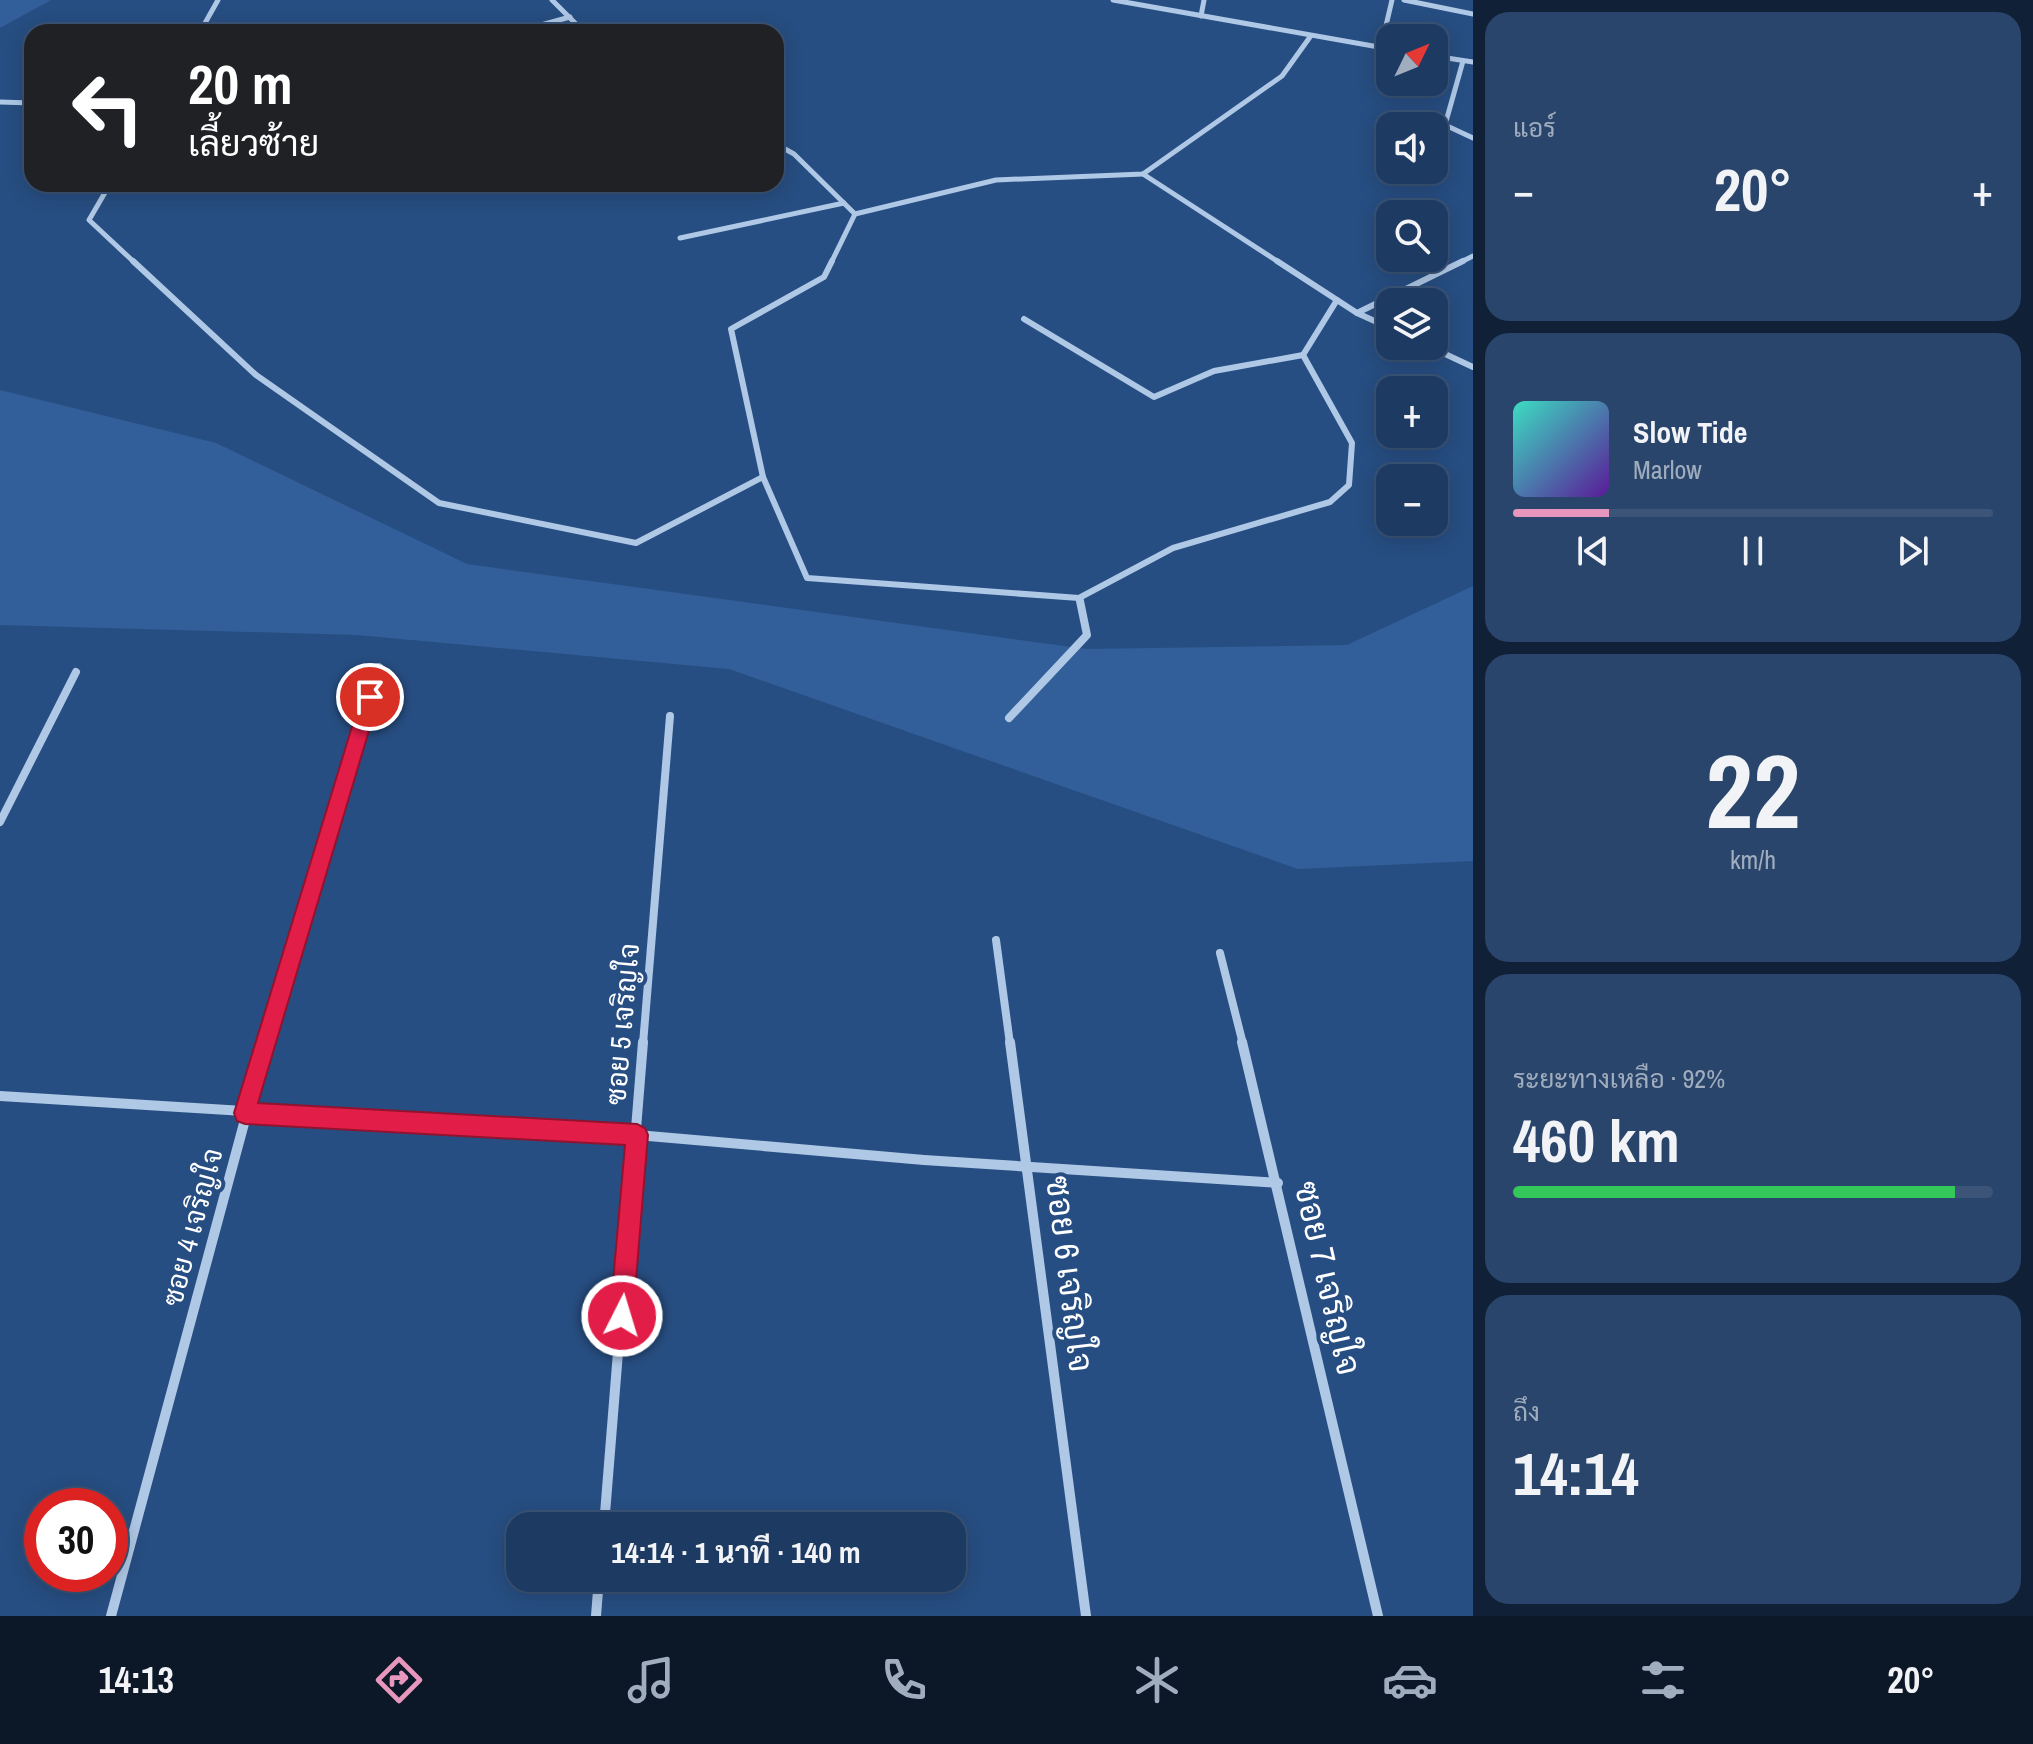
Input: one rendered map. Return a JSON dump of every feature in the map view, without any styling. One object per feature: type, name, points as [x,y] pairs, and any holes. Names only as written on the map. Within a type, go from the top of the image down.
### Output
[{"type":"street","points":[[204,24],[218,0]]},
{"type":"street","points":[[552,0],[577,24]]},
{"type":"street","points":[[1113,0],[1376,46]]},
{"type":"street","points":[[1201,16],[1204,0]]},
{"type":"street","points":[[1386,24],[1392,0]]},
{"type":"street","points":[[1404,0],[1473,14]]},
{"type":"street","points":[[545,24],[570,17]]},
{"type":"street","points":[[855,214],[996,180],[1143,174],[1282,76],[1310,37]]},
{"type":"street","points":[[1448,58],[1473,62]]},
{"type":"street","points":[[1463,61],[1445,125],[1473,138]]},
{"type":"street","points":[[0,102],[24,103]]},
{"type":"street","points":[[784,148],[794,154],[855,214]]},
{"type":"street","points":[[1143,174],[1357,313],[1376,322]]},
{"type":"street","points":[[105,192],[89,220],[256,375],[439,503],[636,543],[763,477]]},
{"type":"street","points":[[680,238],[844,203]]},
{"type":"street","points":[[855,214],[824,277],[731,329],[763,477],[807,578],[1079,598],[1173,548],[1330,502],[1349,485],[1352,443],[1303,355]]},
{"type":"street","points":[[1357,313],[1473,256]]},
{"type":"street","points":[[1024,319],[1154,397],[1214,371],[1303,355],[1337,300]]},
{"type":"street","points":[[1448,355],[1473,367]]},
{"type":"street","points":[[1009,718],[1087,635],[1079,598]]},
{"type":"street","name":"ซอย 4 เจริญใจ","points":[[111,1616],[245,1113],[379,667]]},
{"type":"street","points":[[0,822],[76,672]]},
{"type":"street","name":"ซอย 5 เจริญใจ","points":[[605,1512],[670,716]]},
{"type":"street","name":"ซอย 6 เจริญใจ","points":[[996,940],[1086,1616]]},
{"type":"street","name":"ซอย 7 เจริญใจ","points":[[1220,953],[1278,1183],[1378,1616]]},
{"type":"street","points":[[0,1096],[637,1135],[1028,1167],[1278,1183]]},
{"type":"street","points":[[596,1616],[598,1592]]},
{"type":"shaded area","points":[[0,0],[51,0],[0,28]]},
{"type":"shaded area","points":[[0,390],[216,443],[467,564],[1086,649],[1347,645],[1473,586],[1473,861],[1298,869],[729,669],[357,635],[0,625]]},
{"type":"route","points":[[370,697],[245,1113],[637,1135],[622,1316]]}]
